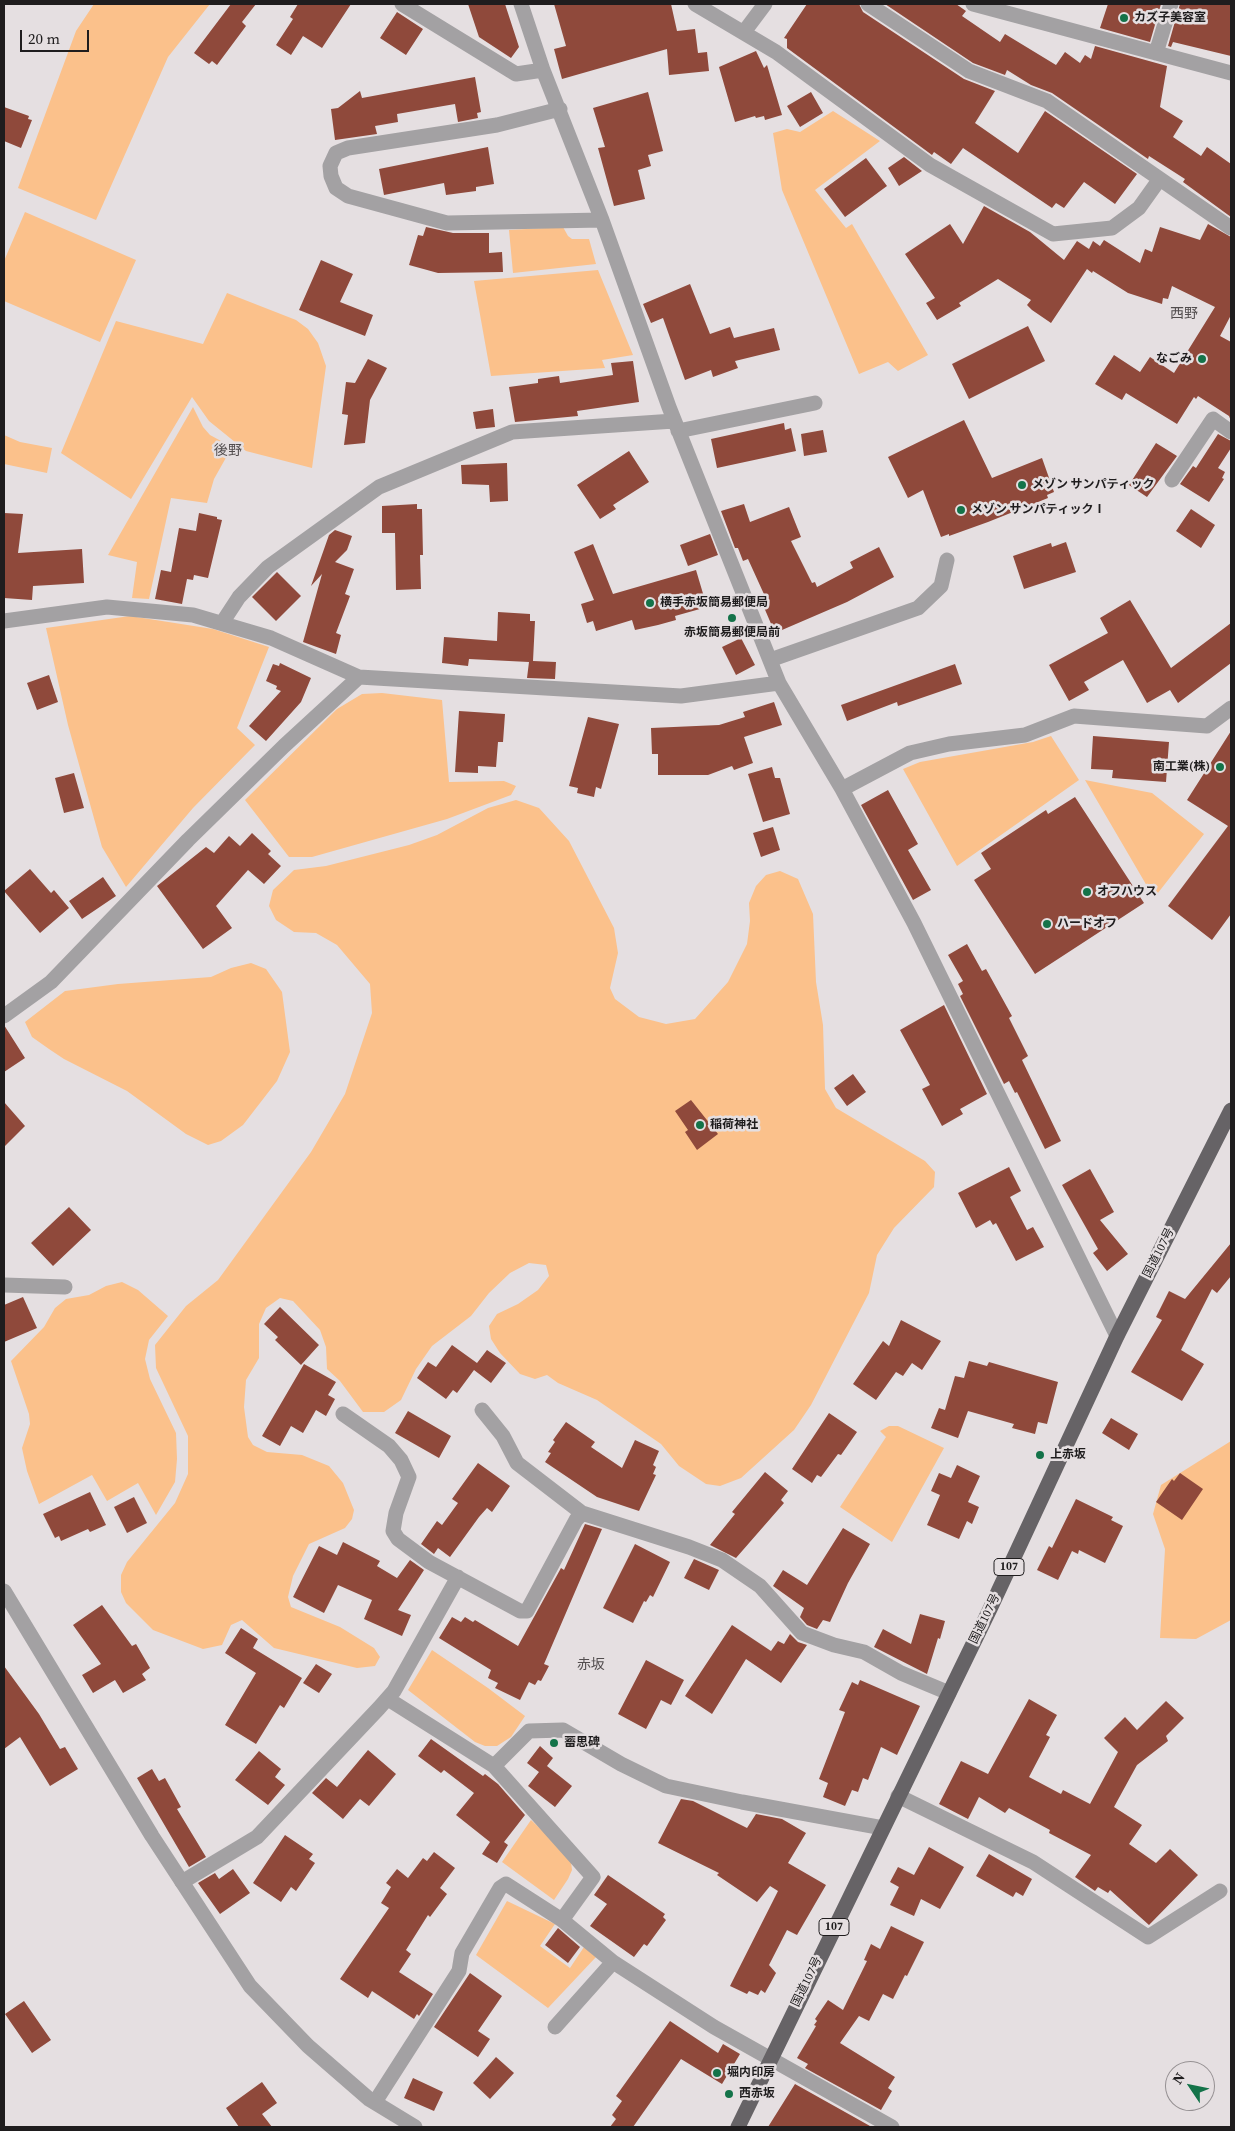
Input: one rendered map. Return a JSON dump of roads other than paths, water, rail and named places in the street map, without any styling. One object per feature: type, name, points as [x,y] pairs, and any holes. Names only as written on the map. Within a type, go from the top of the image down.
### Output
[{"type":"highway","name":"国道107号","points":[[738,2127],[1118,1336],[1231,1110]]},
{"type":"street","points":[[402,4],[516,74],[543,70]]},
{"type":"street","points":[[521,4],[543,70],[560,109],[602,220],[676,426],[779,683],[842,789],[914,923],[1118,1336]]},
{"type":"street","points":[[695,4],[776,52],[930,166],[1053,234],[1112,228],[1139,208],[1159,180]]},
{"type":"street","points":[[744,32],[765,4]]},
{"type":"street","points":[[868,4],[969,72],[1048,101],[1159,180],[1231,228]]},
{"type":"street","points":[[973,4],[1231,73]]},
{"type":"street","points":[[1156,53],[1171,4]]},
{"type":"street","points":[[560,109],[497,125],[348,148],[336,153],[330,166],[331,176],[336,188],[348,196],[447,223],[602,220]]},
{"type":"street","points":[[222,623],[239,597],[268,567],[379,487],[512,432],[676,426],[815,402]]},
{"type":"street","points":[[1172,480],[1213,419],[1231,432]]},
{"type":"street","points":[[770,660],[918,608],[941,586],[947,560]]},
{"type":"street","points":[[4,621],[107,607],[193,615],[271,638],[359,678],[681,696],[779,683]]},
{"type":"street","points":[[4,1016],[51,982],[188,840],[284,746],[359,678]]},
{"type":"street","points":[[842,789],[910,753],[949,744],[1026,735],[1074,716],[1207,726],[1231,708]]},
{"type":"street","points":[[4,1285],[65,1287]]},
{"type":"street","points":[[482,1410],[503,1436],[518,1463],[582,1513],[689,1547],[722,1560],[760,1586],[802,1633],[834,1645],[864,1652],[900,1673],[948,1693]]},
{"type":"street","points":[[343,1414],[388,1446],[401,1460],[409,1477],[396,1513],[393,1531],[398,1539],[429,1562],[520,1611],[527,1611],[576,1520],[582,1513]]},
{"type":"street","points":[[182,1882],[258,1837],[388,1699],[394,1692],[458,1577]]},
{"type":"street","points":[[4,1591],[152,1836],[250,1986],[308,2046],[375,2102],[415,2127]]},
{"type":"street","points":[[388,1699],[494,1766],[593,1876],[562,1920]]},
{"type":"street","points":[[494,1766],[529,1731],[563,1730],[621,1764],[666,1786],[882,1828]]},
{"type":"street","points":[[898,1796],[1033,1862],[1148,1937],[1220,1891]]},
{"type":"street","points":[[375,2102],[458,1971],[462,1953],[500,1888],[506,1884],[562,1920],[612,1962],[714,2027],[892,2127]]},
{"type":"street","points":[[555,2027],[612,1962]]},
{"type":"place","name":"カズ子美容室","points":[[1124,18]]},
{"type":"place","name":"なごみ","points":[[1202,359]]},
{"type":"place","name":"メゾン サンパティック","points":[[1022,485]]},
{"type":"place","name":"メゾン サンパティックⅠ","points":[[961,510]]},
{"type":"place","name":"横手赤坂簡易郵便局","points":[[650,603]]},
{"type":"place","name":"赤坂簡易郵便局前","points":[[732,618]]},
{"type":"place","name":"南工業(株)","points":[[1220,767]]},
{"type":"place","name":"オフハウス","points":[[1087,892]]},
{"type":"place","name":"ハードオフ","points":[[1047,924]]},
{"type":"place","name":"稲荷神社","points":[[700,1125]]},
{"type":"place","name":"上赤坂","points":[[1040,1455]]},
{"type":"place","name":"蓄思碑","points":[[554,1743]]},
{"type":"place","name":"堀内印房","points":[[717,2073]]},
{"type":"place","name":"西赤坂","points":[[729,2094]]},
{"type":"district","name":"西野","points":[[1184,314]]},
{"type":"district","name":"後野","points":[[228,451]]},
{"type":"district","name":"赤坂","points":[[591,1665]]}]
